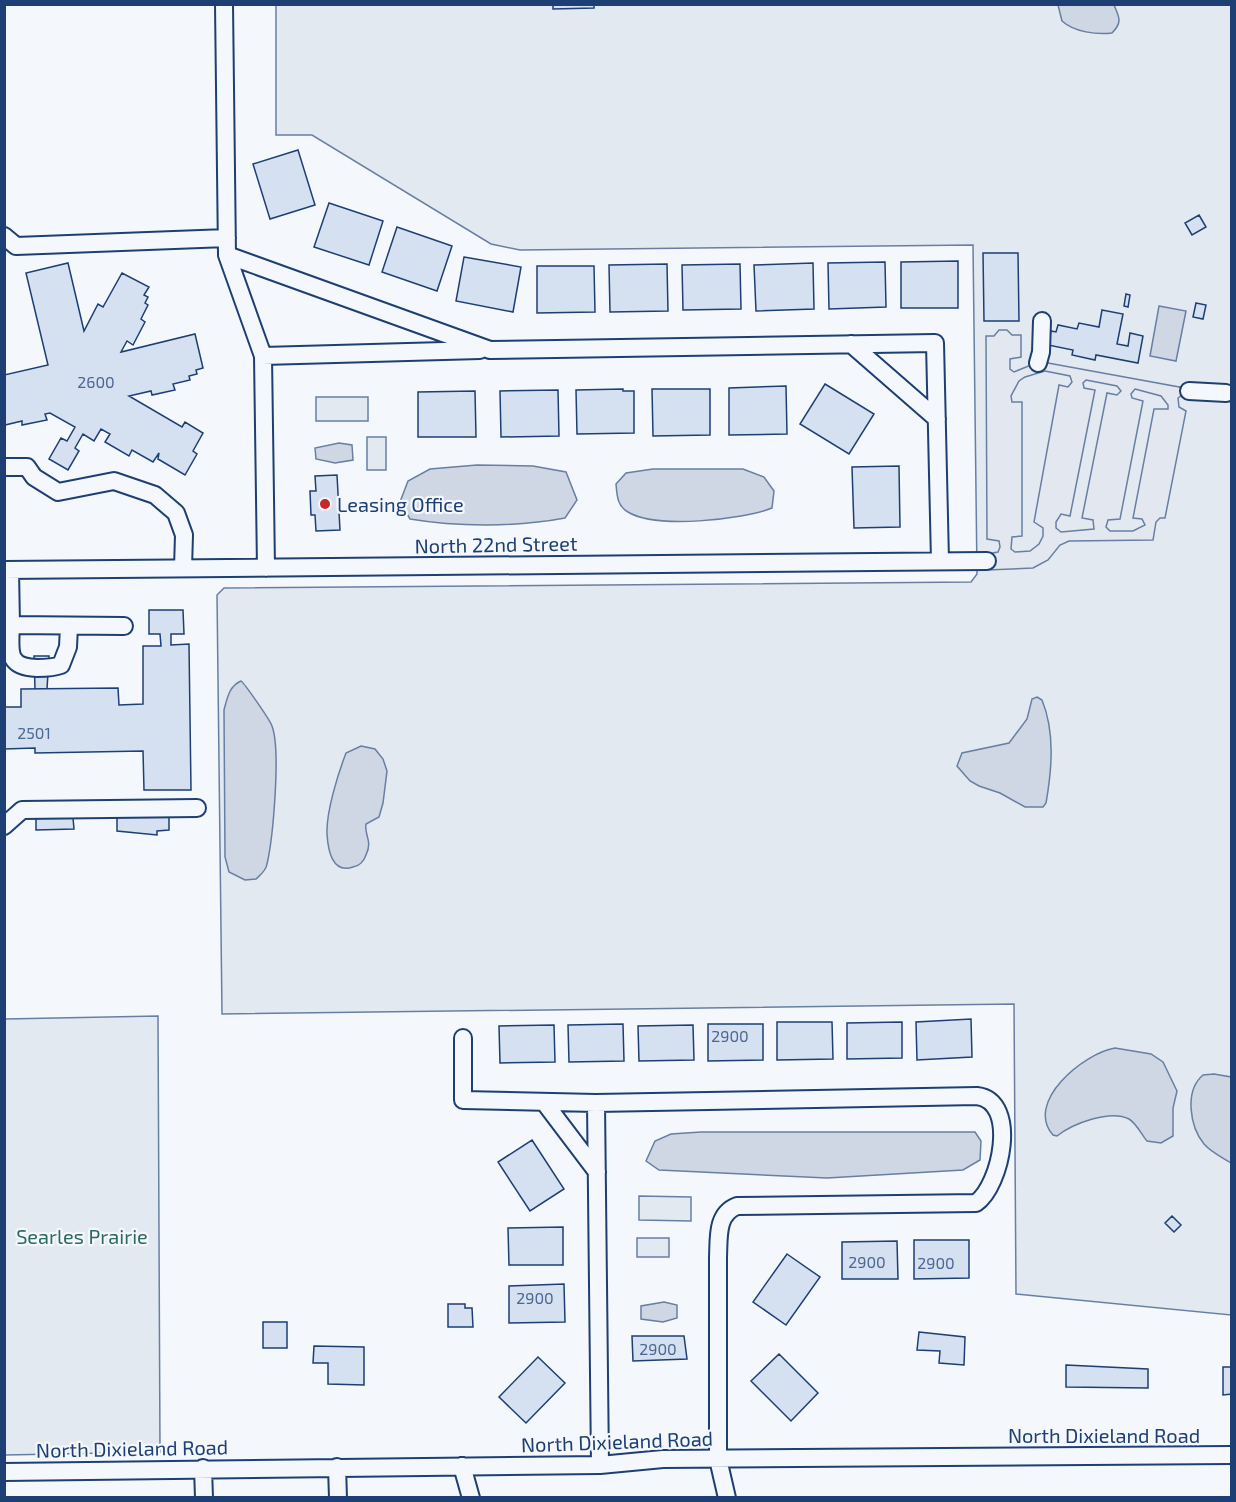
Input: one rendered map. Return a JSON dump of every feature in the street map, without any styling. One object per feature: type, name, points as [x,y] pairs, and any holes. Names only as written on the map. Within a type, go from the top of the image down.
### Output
[{"type":"street","points":[[224,4],[227,247],[263,356],[266,567]]},
{"type":"street","points":[[4,236],[16,246],[227,247],[490,350]]},
{"type":"street","points":[[1038,363],[1042,342],[1042,321]]},
{"type":"street","points":[[263,356],[936,343],[940,561]]},
{"type":"street","points":[[850,344],[937,419]]},
{"type":"street","points":[[1189,391],[1226,393]]},
{"type":"street","points":[[4,467],[27,467],[34,477],[58,492],[114,481],[155,495],[176,513],[183,535],[183,568]]},
{"type":"street","name":"North 22nd Street","points":[[7,570],[987,561]]},
{"type":"street","points":[[7,570],[8,626],[10,652],[13,660],[21,667],[53,668],[61,665],[66,656],[69,626]]},
{"type":"street","points":[[8,626],[123,627]]},
{"type":"street","points":[[4,826],[22,810],[197,808]]},
{"type":"street","points":[[463,1038],[463,1100],[596,1103],[977,1096],[987,1098],[994,1103],[1001,1117],[1002,1137],[995,1173],[985,1197],[976,1203],[737,1206],[726,1214],[719,1227],[718,1257],[718,1458],[727,1497]]},
{"type":"street","points":[[544,1102],[597,1172]]},
{"type":"street","points":[[596,1103],[600,1465]]},
{"type":"street","name":"North Dixieland Road","points":[[4,1472],[600,1465],[663,1459],[718,1458],[1232,1455]]},
{"type":"street","points":[[462,1466],[471,1497]]},
{"type":"street","points":[[337,1467],[338,1497]]},
{"type":"street","points":[[203,1468],[204,1497]]},
{"type":"green space","points":[[276,5],[1231,5],[1231,1315],[1016,1294],[1014,1004],[222,1014],[217,595],[224,588],[971,582],[977,574],[973,245],[520,250],[491,244],[312,135],[276,135]]},
{"type":"green space","points":[[316,397],[368,397],[368,421],[316,421]]},
{"type":"green space","points":[[367,437],[386,437],[386,470],[367,470]]},
{"type":"green space","name":"Searles Prairie","points":[[158,1016],[160,1452],[5,1455],[5,1019]]},
{"type":"green space","points":[[639,1196],[691,1197],[691,1221],[639,1220]]},
{"type":"green space","points":[[637,1238],[669,1238],[669,1257],[637,1257]]},
{"type":"shaded area","points":[[1058,5],[1114,5],[1119,22],[1112,33],[1100,34],[1079,30],[1062,21]]},
{"type":"shaded area","points":[[1159,306],[1186,311],[1176,361],[1150,356]]},
{"type":"shaded area","points":[[999,330],[1007,330],[1012,335],[1021,335],[1021,357],[1010,359],[1010,369],[1014,372],[1031,365],[1048,363],[1190,389],[1178,398],[1179,407],[1186,411],[1165,518],[1160,518],[1156,522],[1153,540],[1069,541],[1060,545],[1048,560],[1033,568],[987,570],[987,554],[998,552],[1000,547],[999,541],[987,539],[986,336],[994,336]],"holes":[[[1045,371],[1070,376],[1072,382],[1068,387],[1059,385],[1034,522],[1043,528],[1043,536],[1039,544],[1030,551],[1015,552],[1011,549],[1012,537],[1022,536],[1022,402],[1012,402],[1011,396],[1019,381]],[[1086,380],[1117,386],[1121,391],[1117,395],[1107,393],[1082,518],[1093,520],[1094,529],[1061,532],[1056,528],[1056,522],[1061,514],[1070,516],[1095,390],[1084,388],[1083,383]],[[1135,389],[1161,396],[1168,405],[1168,409],[1154,409],[1133,518],[1142,519],[1145,525],[1133,531],[1110,531],[1106,527],[1108,520],[1120,519],[1143,401],[1132,398],[1131,394]]]},
{"type":"shaded area","points":[[339,443],[352,445],[353,460],[335,463],[316,459],[315,448]]},
{"type":"shaded area","points":[[477,465],[533,466],[566,472],[577,500],[565,518],[547,521],[488,525],[410,519],[400,502],[408,481],[430,469]]},
{"type":"shaded area","points":[[653,469],[743,469],[764,477],[774,491],[772,508],[741,516],[699,521],[658,520],[641,517],[624,510],[617,496],[616,484],[626,473]]},
{"type":"shaded area","points":[[241,681],[272,726],[276,754],[274,815],[266,866],[256,879],[245,880],[229,872],[225,857],[224,710],[231,689]]},
{"type":"shaded area","points":[[1037,697],[1042,700],[1049,725],[1050,777],[1046,803],[1043,807],[1025,807],[1000,793],[970,781],[957,766],[962,753],[1009,743],[1027,719],[1032,699]]},
{"type":"shaded area","points":[[361,746],[375,749],[383,759],[387,771],[379,817],[366,824],[368,850],[361,863],[346,868],[340,867],[332,859],[327,834],[328,815],[346,753]]},
{"type":"shaded area","points":[[1115,1048],[1151,1054],[1163,1062],[1177,1091],[1173,1108],[1173,1136],[1161,1143],[1147,1141],[1132,1121],[1121,1116],[1092,1119],[1057,1136],[1053,1135],[1046,1122],[1046,1108],[1052,1094],[1074,1069],[1088,1059]]},
{"type":"shaded area","points":[[1203,1075],[1231,1077],[1231,1163],[1204,1144],[1195,1128],[1191,1109],[1193,1090],[1197,1082]]},
{"type":"shaded area","points":[[701,1132],[975,1132],[981,1141],[980,1160],[963,1170],[827,1178],[659,1170],[646,1161],[655,1141],[671,1134]]},
{"type":"shaded area","points":[[664,1302],[677,1305],[677,1318],[663,1322],[641,1319],[641,1306]]},
{"type":"building","points":[[553,4],[594,4],[594,8],[553,9]]},
{"type":"building","points":[[298,150],[315,205],[270,219],[253,164]]},
{"type":"building","points":[[329,203],[383,221],[369,265],[314,247]]},
{"type":"building","points":[[1199,215],[1206,227],[1192,235],[1185,223]]},
{"type":"building","points":[[397,227],[452,246],[437,291],[382,272]]},
{"type":"building","points":[[983,253],[1018,253],[1019,321],[984,321]]},
{"type":"building","points":[[464,257],[521,267],[513,312],[456,301]]},
{"type":"building","points":[[958,261],[958,308],[901,308],[901,262]]},
{"type":"building","points":[[885,262],[886,307],[829,309],[828,263]]},
{"type":"building","points":[[68,263],[84,331],[98,304],[103,307],[122,273],[149,287],[144,295],[148,297],[145,303],[148,305],[141,319],[145,322],[133,345],[127,341],[121,352],[195,334],[203,368],[196,370],[197,374],[189,376],[190,380],[173,384],[175,390],[152,395],[151,391],[129,396],[182,427],[185,422],[203,433],[193,451],[197,454],[185,475],[158,459],[159,453],[153,462],[132,450],[129,456],[105,442],[110,434],[101,429],[94,441],[83,434],[75,448],[79,451],[68,470],[49,459],[61,438],[67,441],[75,427],[50,413],[45,414],[47,420],[22,425],[22,421],[5,425],[4,375],[48,365],[26,273]]},
{"type":"building","points":[[813,263],[814,309],[756,311],[754,265]]},
{"type":"building","points":[[667,264],[668,311],[610,312],[609,265]]},
{"type":"building","points":[[740,264],[741,309],[683,310],[682,265]]},
{"type":"building","points":[[537,266],[594,266],[595,312],[537,313]]},
{"type":"building","points":[[1126,294],[1130,295],[1128,307],[1124,306]]},
{"type":"building","points":[[1196,303],[1206,305],[1203,319],[1193,317]]},
{"type":"building","points":[[1102,310],[1123,314],[1117,344],[1128,346],[1130,333],[1143,336],[1138,363],[1096,355],[1095,360],[1072,355],[1073,350],[1048,345],[1051,331],[1056,332],[1058,325],[1077,329],[1079,323],[1099,327]]},
{"type":"building","points":[[825,384],[874,414],[849,454],[800,424]]},
{"type":"building","points":[[786,386],[787,434],[729,435],[729,388]]},
{"type":"building","points":[[623,389],[623,391],[634,391],[634,433],[577,434],[576,390]]},
{"type":"building","points":[[652,389],[710,389],[710,435],[653,436]]},
{"type":"building","points":[[558,390],[559,436],[501,437],[500,391]]},
{"type":"building","points":[[475,391],[476,437],[418,437],[418,392]]},
{"type":"building","points":[[899,466],[900,527],[854,528],[852,467]]},
{"type":"building","name":"Leasing Office","points":[[337,475],[340,530],[316,531],[315,515],[311,515],[310,491],[316,491],[315,476]]},
{"type":"building","points":[[149,610],[183,610],[184,634],[171,634],[171,645],[189,644],[191,790],[144,790],[143,751],[35,753],[35,748],[4,749],[4,707],[21,707],[21,689],[118,688],[119,705],[143,704],[143,646],[161,646],[160,634],[149,634]]},
{"type":"building","points":[[34,656],[49,656],[47,689],[35,689]]},
{"type":"building","points":[[169,813],[169,830],[157,831],[157,835],[117,831],[117,814]]},
{"type":"building","points":[[36,818],[73,818],[74,829],[36,830]]},
{"type":"building","points":[[971,1019],[972,1057],[917,1060],[916,1022]]},
{"type":"building","points":[[777,1022],[832,1022],[833,1059],[777,1060]]},
{"type":"building","points":[[902,1022],[902,1058],[847,1059],[847,1023]]},
{"type":"building","points":[[623,1024],[624,1061],[569,1062],[568,1025]]},
{"type":"building","points":[[708,1024],[763,1024],[763,1060],[708,1061]]},
{"type":"building","points":[[554,1025],[555,1062],[500,1063],[499,1026]]},
{"type":"building","points":[[693,1025],[694,1060],[639,1061],[638,1026]]},
{"type":"building","points":[[532,1140],[564,1189],[530,1211],[498,1162]]},
{"type":"building","points":[[1172,1216],[1181,1225],[1174,1232],[1165,1223]]},
{"type":"building","points":[[563,1227],[563,1265],[509,1265],[508,1228]]},
{"type":"building","points":[[914,1240],[969,1240],[969,1278],[914,1279]]},
{"type":"building","points":[[897,1241],[898,1279],[842,1279],[842,1242]]},
{"type":"building","points":[[787,1254],[820,1277],[786,1325],[753,1302]]},
{"type":"building","points":[[564,1284],[565,1322],[509,1323],[509,1286]]},
{"type":"building","points":[[448,1304],[465,1304],[465,1308],[472,1308],[473,1327],[448,1327]]},
{"type":"building","points":[[263,1322],[287,1322],[287,1348],[263,1348]]},
{"type":"building","points":[[919,1332],[965,1337],[964,1365],[939,1363],[940,1351],[917,1350]]},
{"type":"building","points":[[632,1336],[684,1336],[687,1359],[633,1361]]},
{"type":"building","points":[[314,1346],[364,1347],[364,1385],[328,1384],[328,1363],[313,1363]]},
{"type":"building","points":[[779,1354],[818,1393],[791,1421],[751,1381]]},
{"type":"building","points":[[538,1357],[565,1383],[526,1423],[499,1397]]},
{"type":"building","points":[[1066,1365],[1148,1369],[1148,1388],[1066,1387]]},
{"type":"building","points":[[1223,1367],[1232,1367],[1232,1394],[1223,1395]]},
{"type":"place","name":"Leasing Office","points":[[325,504]]}]
